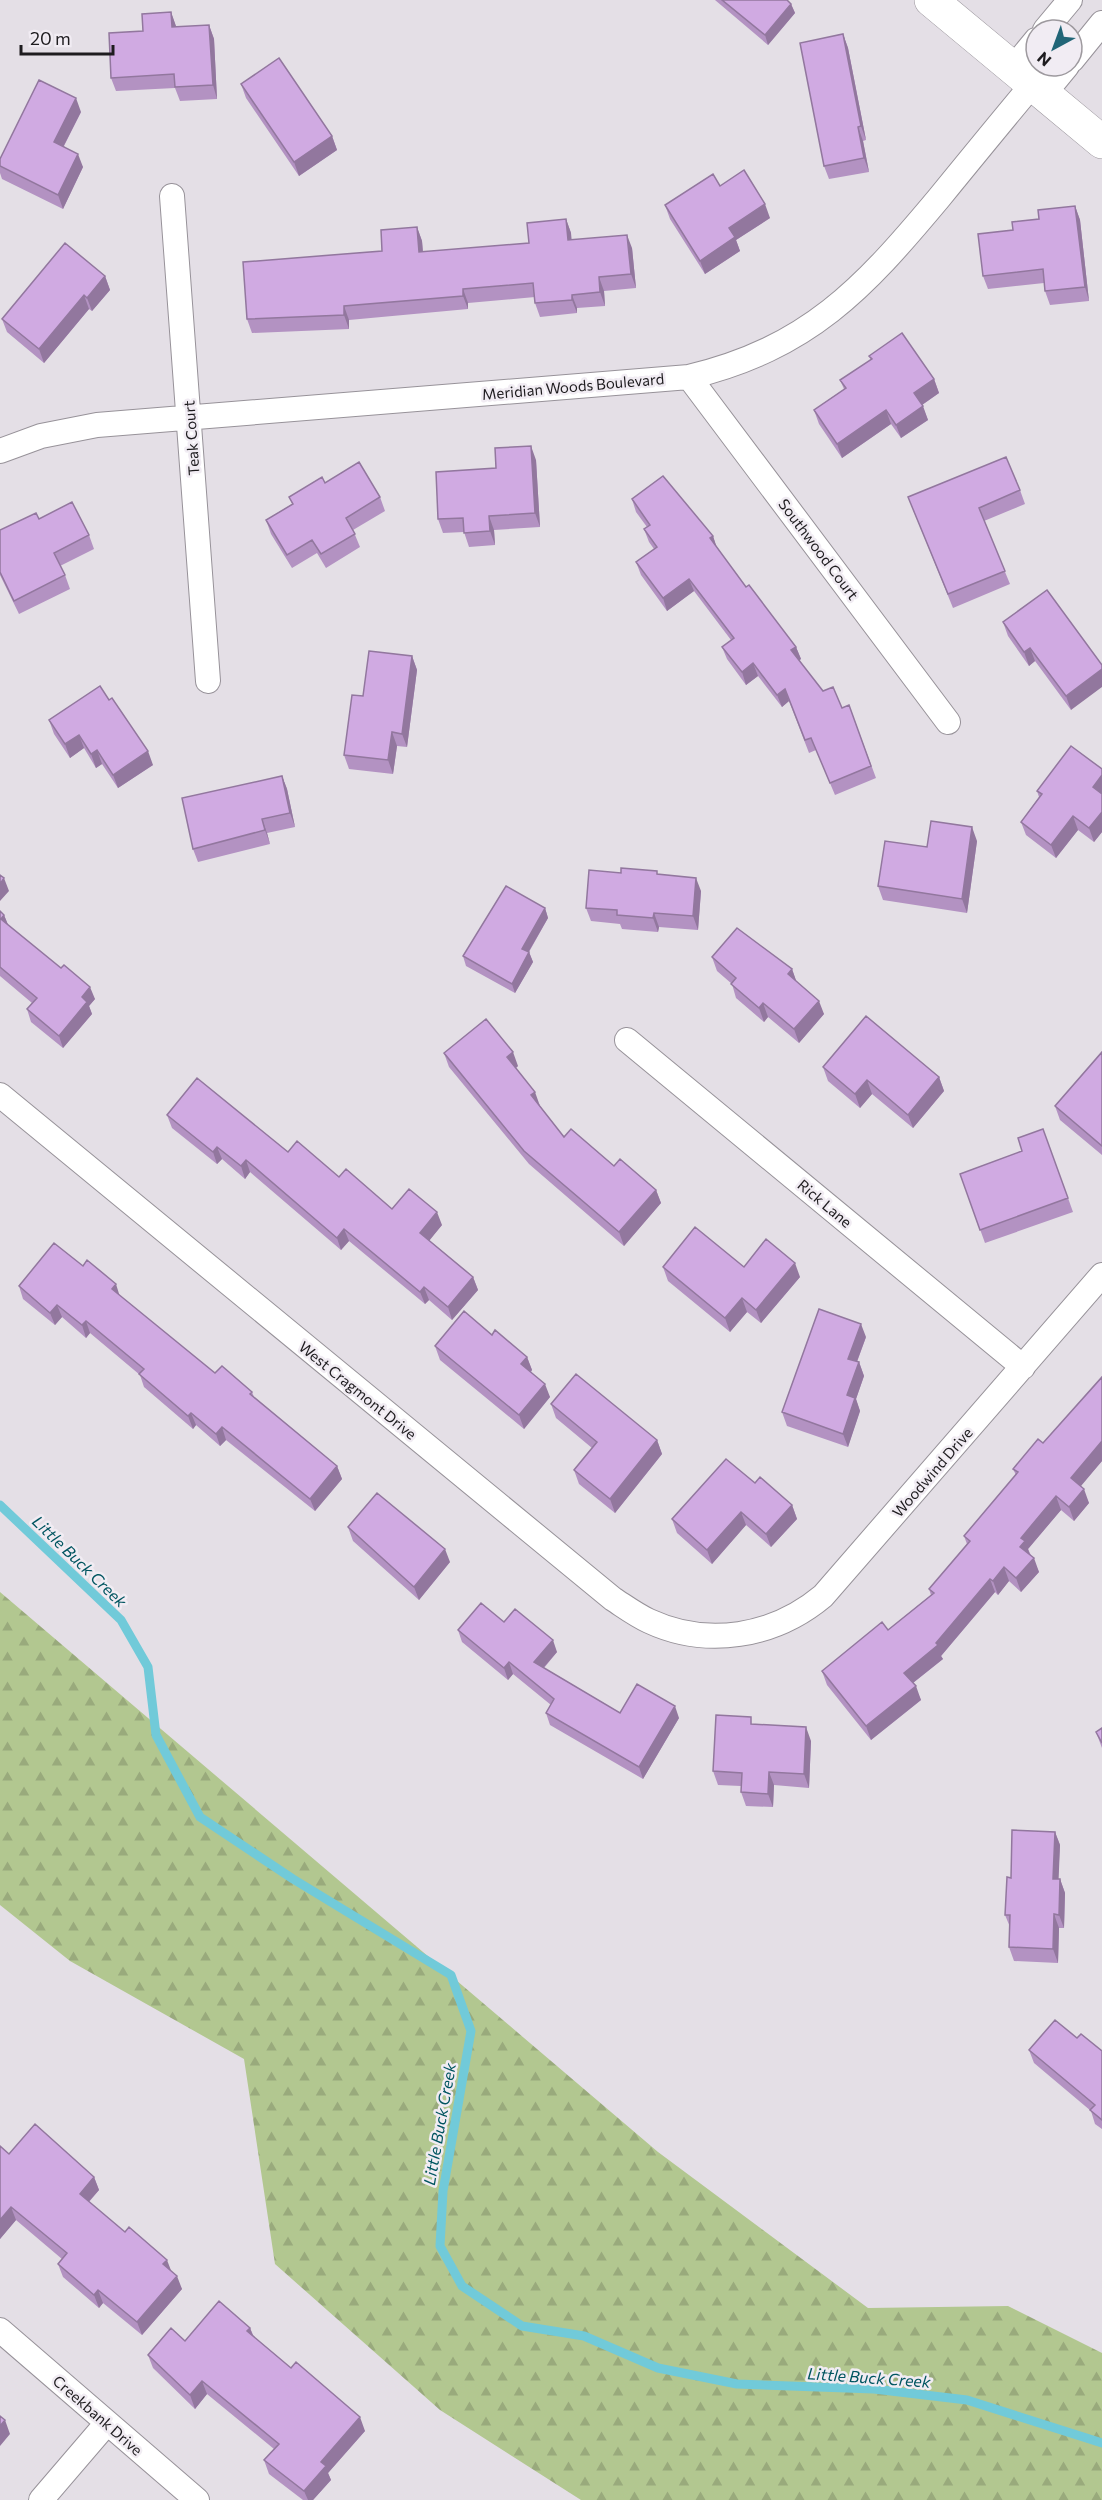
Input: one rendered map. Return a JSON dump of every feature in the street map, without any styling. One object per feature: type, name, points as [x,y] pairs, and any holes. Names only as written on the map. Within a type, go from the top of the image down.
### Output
[{"type":"street","points":[[931,0],[1102,142]]},
{"type":"street","points":[[1055,18],[1070,0]]},
{"type":"street","points":[[1084,45],[1102,23]]},
{"type":"street","points":[[1030,82],[1031,78]]},
{"type":"street","points":[[1030,82],[1039,78]]},
{"type":"street","name":"Meridian Woods Boulevard","points":[[0,451],[35,438],[83,427],[689,377],[757,356],[808,328],[842,303],[893,254],[1030,82]]},
{"type":"street","name":"Teak Court","points":[[172,196],[208,681]]},
{"type":"street","name":"Southwood Court","points":[[689,377],[948,722]]},
{"type":"street","name":"Rick Lane","points":[[627,1040],[1023,1367]]},
{"type":"street","name":"West Cragmont Drive","points":[[0,1095],[613,1599],[647,1620],[672,1630],[698,1635],[739,1634]]},
{"type":"street","name":"Woodwind Drive","points":[[739,1634],[785,1621],[804,1610],[831,1589],[1102,1275]]},
{"type":"street","name":"Creekbank Drive","points":[[0,2330],[197,2500]]},
{"type":"street","points":[[41,2500],[107,2423]]},
{"type":"green space","points":[[0,1592],[658,2152],[868,2308],[1008,2306],[1102,2353],[1102,2500],[581,2500],[440,2410],[275,2264],[244,2059],[70,1961],[0,1905]]},
{"type":"building","points":[[722,0],[787,0],[791,4],[765,35]]},
{"type":"building","points":[[171,12],[172,27],[209,25],[213,85],[175,87],[174,74],[111,78],[109,33],[143,31],[142,14]]},
{"type":"building","points":[[843,34],[861,126],[858,127],[864,158],[824,166],[800,43]]},
{"type":"building","points":[[279,58],[332,136],[294,162],[241,84]]},
{"type":"building","points":[[39,80],[76,98],[54,142],[78,154],[58,195],[0,166],[0,159]]},
{"type":"building","points":[[744,170],[765,204],[729,228],[735,237],[700,261],[665,205],[713,174],[720,186]]},
{"type":"building","points":[[1075,206],[1085,287],[1045,291],[1043,269],[983,276],[978,234],[1013,230],[1012,222],[1039,219],[1038,210]]},
{"type":"building","points":[[566,219],[568,240],[627,235],[631,274],[599,277],[600,292],[572,295],[572,300],[535,303],[533,283],[463,289],[463,296],[344,306],[344,315],[247,319],[243,262],[382,251],[381,230],[417,227],[419,252],[529,243],[527,223]]},
{"type":"building","points":[[65,243],[105,276],[87,298],[84,295],[39,349],[2,319]]},
{"type":"building","points":[[902,333],[934,379],[914,393],[923,406],[896,425],[886,410],[837,444],[814,410],[846,388],[840,380],[872,359],[869,356]]},
{"type":"building","points":[[531,446],[535,513],[489,516],[490,531],[464,533],[463,518],[438,519],[436,472],[496,468],[495,448]]},
{"type":"building","points":[[1006,457],[1020,490],[979,508],[1005,571],[948,594],[908,497]]},
{"type":"building","points":[[359,462],[380,497],[346,518],[355,534],[321,554],[312,540],[287,555],[266,520],[293,504],[289,497],[322,477],[325,483]]},
{"type":"building","points":[[663,476],[713,536],[710,538],[746,587],[749,585],[796,647],[791,650],[823,691],[833,687],[842,708],[849,705],[871,766],[830,783],[811,738],[805,740],[785,689],[777,695],[753,663],[742,672],[722,647],[734,638],[689,579],[663,598],[636,562],[657,547],[644,529],[650,525],[632,499]]},
{"type":"building","points":[[72,502],[89,535],[54,553],[65,575],[14,601],[0,572],[0,530],[36,513],[39,519]]},
{"type":"building","points":[[1047,590],[1102,665],[1102,669],[1066,696],[1030,648],[1024,652],[1003,622]]},
{"type":"building","points":[[369,651],[412,656],[402,734],[392,732],[388,760],[344,755],[352,695],[363,696]]},
{"type":"building","points":[[100,686],[109,700],[112,698],[148,751],[113,775],[97,750],[91,754],[79,735],[65,744],[49,720]]},
{"type":"building","points":[[1071,746],[1102,769],[1102,775],[1093,787],[1102,794],[1102,812],[1089,828],[1073,816],[1051,845],[1021,822],[1042,794],[1037,791]]},
{"type":"building","points":[[282,776],[290,813],[262,819],[265,830],[193,849],[182,798]]},
{"type":"building","points":[[931,821],[972,827],[962,899],[878,886],[885,841],[927,847]]},
{"type":"building","points":[[621,868],[696,878],[693,916],[654,913],[653,918],[617,915],[617,910],[586,908],[589,870],[621,873]]},
{"type":"building","points":[[506,886],[545,908],[522,949],[529,952],[512,984],[463,956]]},
{"type":"building","points":[[0,911],[4,915],[1,919],[61,968],[64,965],[90,987],[82,997],[87,1002],[59,1036],[27,1009],[37,998],[0,967]]},
{"type":"building","points":[[737,928],[792,969],[788,974],[819,1001],[794,1029],[763,1003],[759,1008],[731,984],[736,978],[712,957]]},
{"type":"building","points":[[866,1016],[939,1077],[908,1115],[867,1080],[855,1094],[823,1067]]},
{"type":"building","points":[[486,1019],[513,1052],[507,1057],[535,1092],[531,1095],[564,1137],[571,1129],[614,1166],[620,1159],[656,1190],[619,1232],[524,1151],[444,1053]]},
{"type":"building","points":[[1102,1052],[1102,1146],[1055,1106]]},
{"type":"building","points":[[197,1078],[288,1152],[297,1141],[339,1177],[346,1169],[392,1209],[409,1189],[437,1212],[420,1233],[473,1277],[448,1307],[424,1287],[420,1292],[344,1229],[337,1238],[246,1160],[241,1166],[217,1147],[213,1152],[167,1115]]},
{"type":"building","points":[[1043,1129],[1068,1198],[980,1230],[960,1174],[1022,1151],[1018,1138]]},
{"type":"building","points":[[695,1227],[744,1267],[766,1239],[795,1263],[756,1310],[742,1298],[725,1318],[663,1267]]},
{"type":"building","points":[[54,1243],[83,1266],[87,1260],[116,1284],[112,1289],[215,1373],[222,1366],[252,1392],[250,1394],[337,1466],[310,1499],[222,1427],[216,1434],[191,1413],[188,1416],[139,1374],[144,1369],[86,1321],[82,1325],[57,1305],[50,1313],[19,1286]]},
{"type":"building","points":[[819,1309],[861,1324],[848,1359],[859,1362],[847,1395],[855,1398],[843,1434],[782,1412]]},
{"type":"building","points":[[464,1311],[492,1335],[495,1330],[527,1357],[521,1364],[545,1384],[519,1415],[435,1346]]},
{"type":"building","points":[[576,1374],[657,1440],[610,1499],[574,1470],[597,1442],[551,1404]]},
{"type":"building","points":[[1102,1377],[1102,1441],[1071,1478],[1084,1489],[1069,1507],[1056,1496],[1021,1538],[1025,1541],[1020,1547],[1034,1558],[1016,1578],[1004,1567],[993,1581],[990,1579],[936,1643],[938,1645],[904,1673],[916,1686],[866,1726],[822,1671],[882,1622],[888,1630],[934,1593],[929,1589],[970,1541],[964,1536],[1018,1472],[1013,1469],[1038,1439],[1043,1443]]},
{"type":"building","points":[[726,1459],[755,1483],[760,1477],[792,1505],[766,1534],[741,1512],[707,1550],[672,1519]]},
{"type":"building","points":[[377,1493],[445,1549],[414,1587],[348,1527]]},
{"type":"building","points":[[481,1603],[504,1622],[515,1609],[553,1640],[534,1662],[620,1713],[637,1684],[675,1706],[639,1767],[546,1713],[554,1699],[509,1662],[504,1668],[458,1630]]},
{"type":"building","points":[[716,1715],[751,1717],[751,1724],[806,1727],[804,1774],[769,1772],[768,1794],[741,1792],[742,1773],[713,1771]]},
{"type":"building","points":[[1102,1728],[1102,1743],[1096,1732]]},
{"type":"building","points":[[1012,1830],[1055,1832],[1053,1879],[1060,1879],[1059,1915],[1054,1914],[1053,1949],[1009,1947],[1010,1915],[1005,1915],[1007,1877],[1011,1878]]},
{"type":"building","points":[[1055,2020],[1077,2038],[1081,2034],[1102,2051],[1102,2120],[1090,2110],[1095,2105],[1029,2050]]},
{"type":"building","points":[[35,2124],[94,2177],[80,2194],[125,2232],[129,2227],[167,2260],[163,2264],[177,2276],[137,2322],[98,2290],[94,2295],[58,2264],[67,2253],[11,2207],[0,2220],[0,2146],[9,2154]]},
{"type":"building","points":[[219,2301],[250,2328],[247,2331],[291,2368],[296,2362],[360,2417],[321,2462],[326,2466],[304,2491],[264,2460],[279,2444],[202,2381],[190,2395],[148,2355],[171,2328],[185,2341]]},
{"type":"building","points":[[0,2416],[5,2420],[0,2426]]},
{"type":"waterway","name":"Little Buck Creek","points":[[0,1505],[121,1620],[148,1667],[156,1735],[200,1817],[293,1879],[451,1975],[471,2031],[443,2191],[440,2246],[462,2286],[522,2326],[584,2336],[658,2368],[737,2384],[874,2389],[967,2400],[1102,2443]]}]
